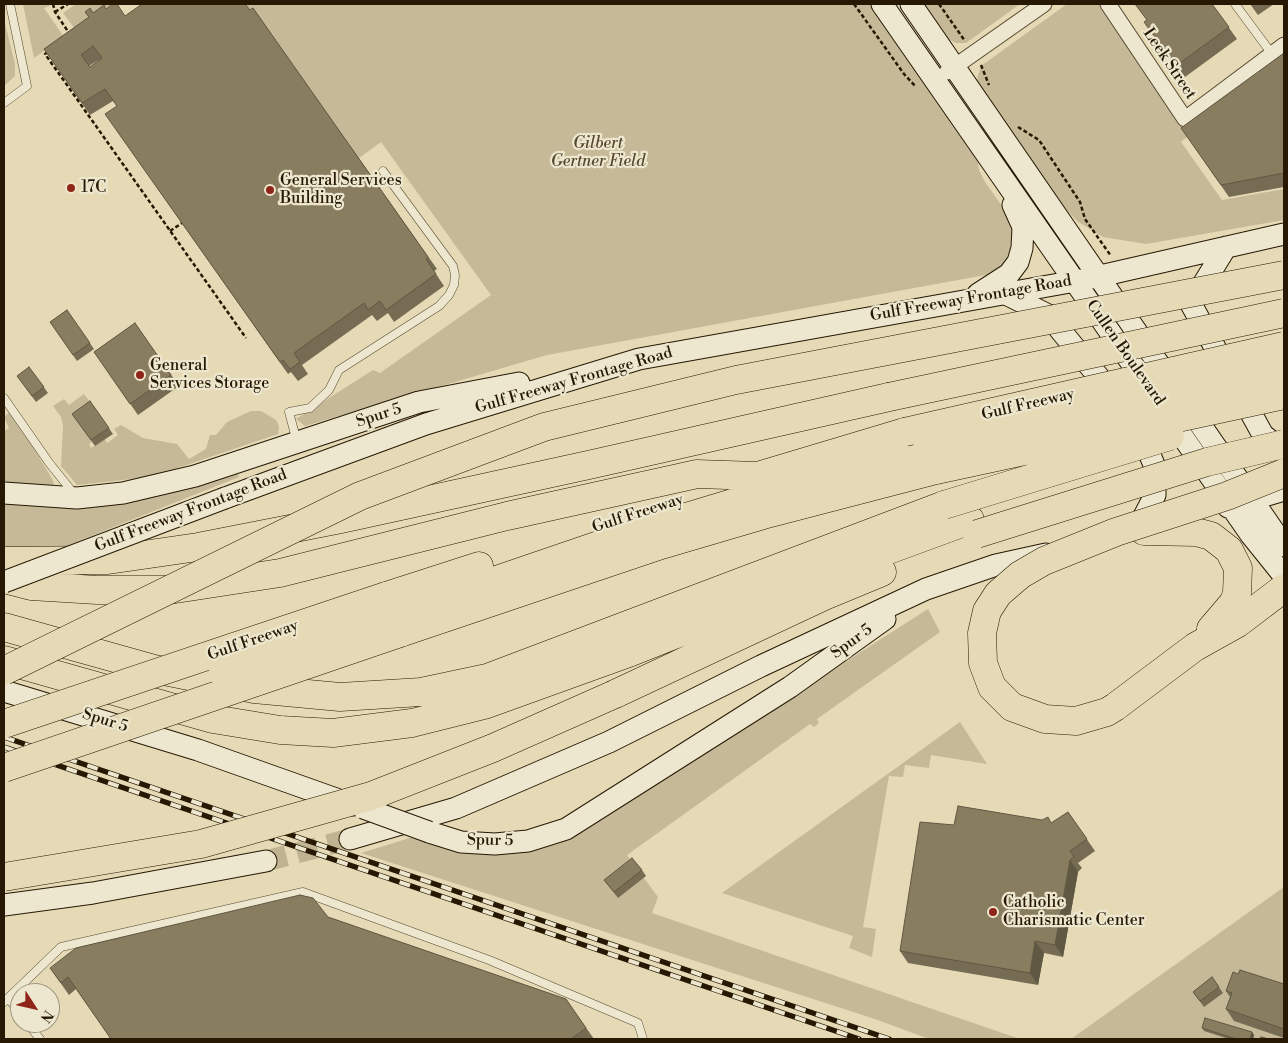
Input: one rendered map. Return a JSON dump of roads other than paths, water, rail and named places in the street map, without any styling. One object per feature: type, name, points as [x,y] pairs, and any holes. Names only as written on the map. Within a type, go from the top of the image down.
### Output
[{"type":"highway","points":[[4,671],[360,496],[544,427],[736,380],[1284,275]]},
{"type":"highway","points":[[4,561],[108,560],[198,548],[573,469],[889,397],[1284,313]]},
{"type":"highway","name":"Gulf Freeway","points":[[4,768],[394,614],[757,476],[905,432],[1284,346]]},
{"type":"highway","name":"Gulf Freeway","points":[[4,724],[394,614],[661,545],[931,461],[1284,371]]},
{"type":"highway","name":"Gulf Freeway","points":[[931,461],[1284,395]]},
{"type":"highway","points":[[4,627],[154,669],[254,689],[340,696],[421,692],[487,678],[944,505],[1284,402]]},
{"type":"highway","points":[[4,660],[214,719],[280,730],[333,733],[412,723],[484,705],[631,652],[874,555],[1207,462],[1284,444]]},
{"type":"highway","points":[[1284,473],[1227,496],[1116,532],[1044,561],[1020,575],[998,594],[987,610],[982,633],[983,663],[992,687],[1012,707],[1045,719],[1076,721],[1107,712],[1115,707],[1195,647],[1238,623],[1284,588]]},
{"type":"highway","points":[[4,581],[31,586],[97,590],[169,590],[280,573],[507,516],[697,474],[757,476]]},
{"type":"highway","points":[[4,877],[201,844],[371,796],[493,748],[615,694],[974,527]]},
{"type":"highway","points":[[1135,533],[1196,532],[1210,536],[1229,550],[1234,558],[1240,580],[1234,602],[1195,647]]},
{"type":"highway","name":"Gulf Freeway","points":[[4,748],[394,614]]},
{"type":"main road","name":"Cullen Boulevard","points":[[882,4],[1075,282],[1242,503],[1284,546]]},
{"type":"main road","name":"Cullen Boulevard","points":[[911,4],[1099,276],[1242,503],[1251,535],[1284,576]]},
{"type":"main road","points":[[966,300],[998,283],[1010,274],[1018,262],[1022,248],[1022,227],[993,165]]},
{"type":"main road","name":"Gulf Freeway Frontage Road","points":[[4,581],[426,424],[639,359],[1075,282],[1284,234]]},
{"type":"main road","points":[[1226,247],[1191,304],[1263,435],[1284,451]]},
{"type":"main road","points":[[1006,294],[1048,315],[1138,425],[1155,467],[1155,495],[1135,533]]},
{"type":"main road","name":"Spur 5","points":[[4,493],[77,498],[123,494],[195,476],[419,402],[639,359]]},
{"type":"main road","points":[[350,839],[456,808],[609,742],[761,666],[926,589],[996,565],[1135,533],[1284,490]]},
{"type":"main road","name":"Spur 5","points":[[4,691],[198,750],[461,842],[495,844],[528,841],[566,828],[790,687],[926,589]]},
{"type":"main road","points":[[4,905],[93,893],[266,861]]},
{"type":"street","points":[[934,81],[1044,4]]},
{"type":"street","name":"Leek Street","points":[[1108,4],[1185,119],[1272,54]]},
{"type":"street","points":[[1272,54],[1284,45]]},
{"type":"lane","points":[[4,103],[27,86],[10,4]]},
{"type":"lane","points":[[1235,4],[1272,54]]},
{"type":"lane","points":[[297,442],[289,412],[310,408],[330,390],[339,370],[439,306],[449,295],[454,285],[455,275],[453,266],[383,171]]},
{"type":"lane","points":[[6,401],[50,464],[77,498]]},
{"type":"lane","points":[[6,1000],[62,947],[303,892],[489,960],[638,1023],[644,1039]]},
{"type":"tunnel","points":[[266,861],[350,839]]},
{"type":"railway","points":[[4,737],[889,1039]]},
{"type":"railway","points":[[4,747],[859,1039]]},
{"type":"place","name":"17C","points":[[71,188]]},
{"type":"place","name":"General Services Building","points":[[270,190]]},
{"type":"place","name":"General Services Storage","points":[[140,375]]},
{"type":"place","name":"Catholic Charismatic Center","points":[[993,912]]},
{"type":"park label","name":"Gilbert Gertner Field","points":[[598,153]]}]
